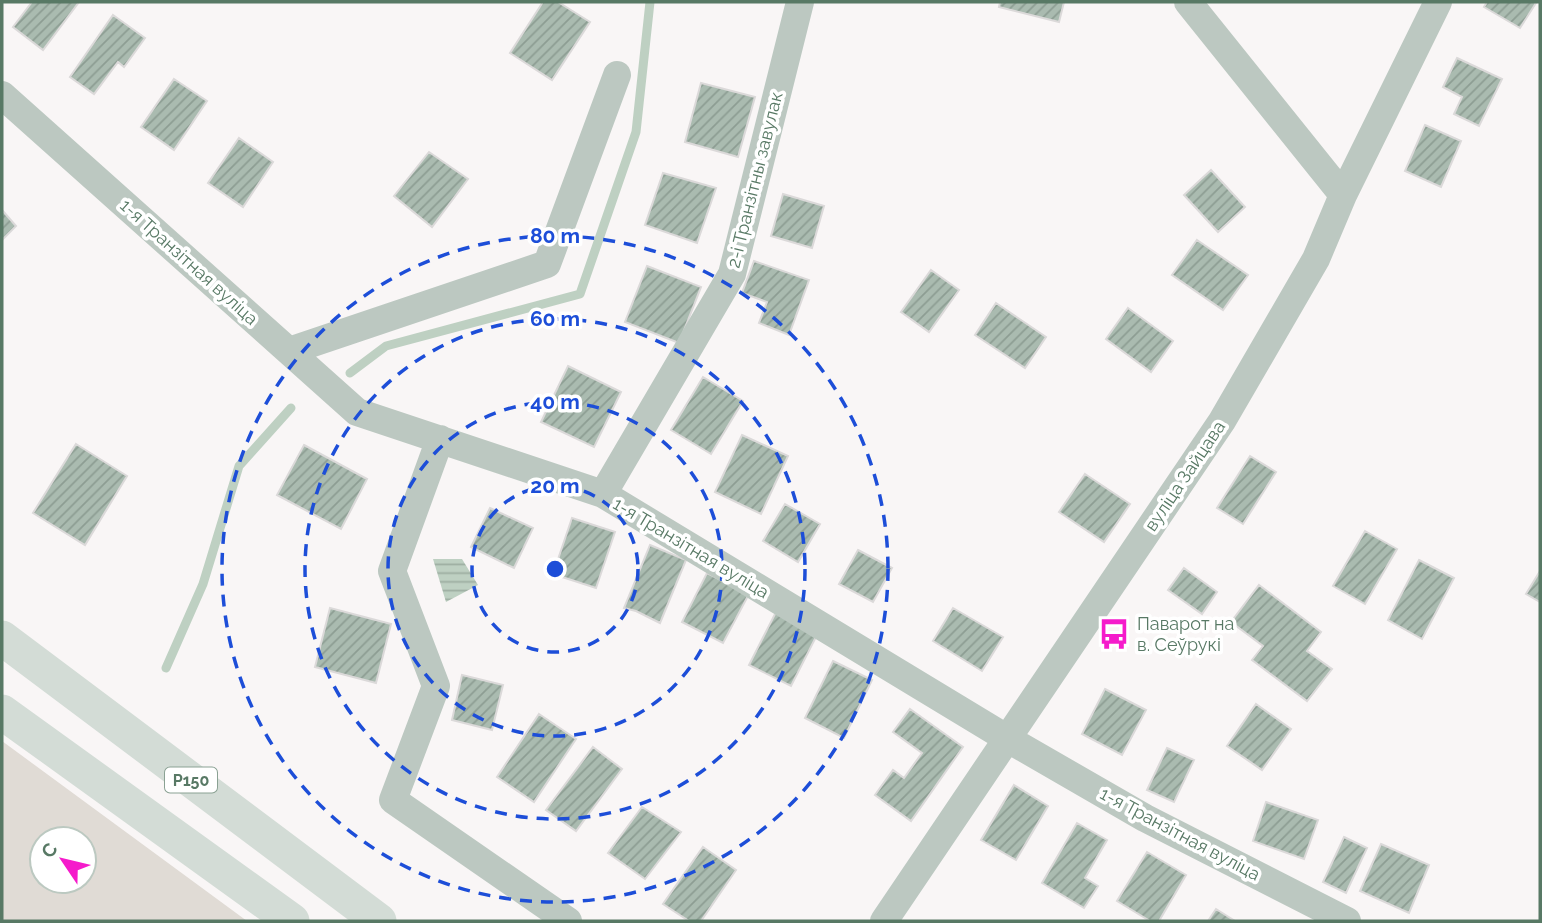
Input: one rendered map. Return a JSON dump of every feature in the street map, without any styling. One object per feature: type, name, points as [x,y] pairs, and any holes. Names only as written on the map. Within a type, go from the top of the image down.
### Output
[{"type":"main road","name":"Р150","points":[[2,638],[379,921]]},
{"type":"main road","points":[[2,712],[292,921]]},
{"type":"street","name":"2-і Транзітны завулак","points":[[603,494],[732,274],[800,2]]},
{"type":"street","points":[[1188,2],[1343,195]]},
{"type":"street","name":"вуліца Зайцава","points":[[884,921],[1222,421],[1316,259],[1343,195],[1438,2]]},
{"type":"street","points":[[289,351],[547,264],[617,75]]},
{"type":"street","name":"1-я Транзітная вуліца","points":[[2,95],[357,412],[603,494],[1007,738],[1145,818],[1346,921]]},
{"type":"street","points":[[440,439],[392,571],[436,685],[393,800],[568,921]]},
{"type":"shaded area","points":[[433,559],[462,559],[478,585],[446,602]]},
{"type":"shaded area","points":[[2,741],[247,921],[2,921]]},
{"type":"building","points":[[32,2],[79,2],[43,50],[13,27]]},
{"type":"building","points":[[543,2],[558,2],[590,22],[552,80],[510,53]]},
{"type":"building","points":[[1000,2],[1064,2],[1059,22],[999,7]]},
{"type":"building","points":[[1487,2],[1536,3],[1520,28],[1484,7]]},
{"type":"building","points":[[113,15],[145,38],[124,67],[118,62],[94,94],[70,77]]},
{"type":"building","points":[[1457,58],[1502,79],[1479,126],[1454,114],[1462,97],[1443,87]]},
{"type":"building","points":[[174,79],[207,101],[174,150],[141,127]]},
{"type":"building","points":[[701,83],[755,97],[738,157],[685,142]]},
{"type":"building","points":[[1425,125],[1461,141],[1441,187],[1405,171]]},
{"type":"building","points":[[239,138],[273,162],[243,207],[208,183]]},
{"type":"building","points":[[429,152],[468,179],[432,227],[394,196]]},
{"type":"building","points":[[1211,170],[1245,207],[1218,232],[1184,195]]},
{"type":"building","points":[[663,173],[716,188],[697,243],[645,225]]},
{"type":"building","points":[[783,194],[824,206],[812,248],[771,236]]},
{"type":"building","points":[[2,210],[16,226],[2,240]]},
{"type":"building","points":[[1197,240],[1248,275],[1223,310],[1172,275]]},
{"type":"building","points":[[754,261],[809,280],[789,335],[759,323],[767,302],[742,293]]},
{"type":"building","points":[[647,266],[701,287],[679,343],[625,322]]},
{"type":"building","points":[[931,270],[959,290],[929,332],[901,312]]},
{"type":"building","points":[[996,303],[1046,337],[1025,368],[975,335]]},
{"type":"building","points":[[1128,308],[1173,341],[1151,372],[1106,339]]},
{"type":"building","points":[[568,366],[621,392],[594,447],[541,422]]},
{"type":"building","points":[[703,377],[743,401],[711,454],[671,430]]},
{"type":"building","points":[[742,435],[788,456],[761,514],[715,492]]},
{"type":"building","points":[[76,444],[127,476],[85,545],[33,513]]},
{"type":"building","points":[[304,445],[367,479],[341,529],[277,495]]},
{"type":"building","points":[[1250,456],[1276,472],[1243,524],[1217,508]]},
{"type":"building","points":[[1085,474],[1130,504],[1104,542],[1059,512]]},
{"type":"building","points":[[785,504],[820,524],[798,562],[763,541]]},
{"type":"building","points":[[490,508],[533,528],[514,568],[471,547]]},
{"type":"building","points":[[572,518],[615,532],[596,588],[553,574]]},
{"type":"building","points":[[1365,531],[1397,549],[1365,604],[1333,586]]},
{"type":"building","points":[[650,545],[686,560],[660,623],[624,608]]},
{"type":"building","points":[[858,550],[892,568],[873,602],[839,584]]},
{"type":"building","points":[[1419,560],[1454,578],[1422,639],[1388,620]]},
{"type":"building","points":[[1184,568],[1217,592],[1202,614],[1168,590]]},
{"type":"building","points":[[1540,571],[1540,602],[1526,594]]},
{"type":"building","points":[[707,573],[749,594],[723,643],[682,622]]},
{"type":"building","points":[[1259,585],[1321,632],[1307,651],[1332,669],[1307,701],[1252,660],[1263,646],[1231,622]]},
{"type":"building","points":[[330,608],[391,624],[376,683],[315,667]]},
{"type":"building","points":[[953,608],[1003,637],[982,671],[933,641]]},
{"type":"building","points":[[776,612],[818,633],[791,686],[749,665]]},
{"type":"building","points":[[833,661],[872,680],[844,738],[805,718]]},
{"type":"building","points":[[462,675],[503,685],[492,730],[452,720]]},
{"type":"building","points":[[1105,689],[1146,710],[1122,755],[1082,734]]},
{"type":"building","points":[[1256,704],[1291,729],[1262,770],[1227,746]]},
{"type":"building","points":[[910,709],[963,747],[911,821],[875,795],[893,770],[904,778],[922,753],[893,732]]},
{"type":"building","points":[[539,714],[576,739],[534,802],[497,777]]},
{"type":"building","points":[[593,747],[622,769],[576,831],[546,810]]},
{"type":"building","points":[[1167,748],[1194,760],[1174,802],[1147,790]]},
{"type":"building","points":[[1014,785],[1048,806],[1016,860],[981,840]]},
{"type":"building","points":[[1266,802],[1318,820],[1304,859],[1253,841]]},
{"type":"building","points":[[642,807],[681,832],[645,879],[608,853]]},
{"type":"building","points":[[1077,823],[1107,840],[1085,878],[1098,886],[1084,908],[1042,883]]},
{"type":"building","points":[[1344,837],[1367,848],[1346,893],[1323,882]]},
{"type":"building","points":[[1381,844],[1429,865],[1409,913],[1360,891]]},
{"type":"building","points":[[703,847],[736,870],[701,921],[689,921],[663,904]]},
{"type":"building","points":[[1147,852],[1186,875],[1159,921],[1150,921],[1117,901]]},
{"type":"building","points":[[1216,909],[1235,921],[1208,921]]},
{"type":"waterway","points":[[350,373],[386,346],[580,294],[636,132],[650,2]]},
{"type":"waterway","points":[[166,668],[203,584],[239,466],[291,408]]},
{"type":"place","name":"Паварот на в. Сеўрукі","points":[[1114,634]]}]
